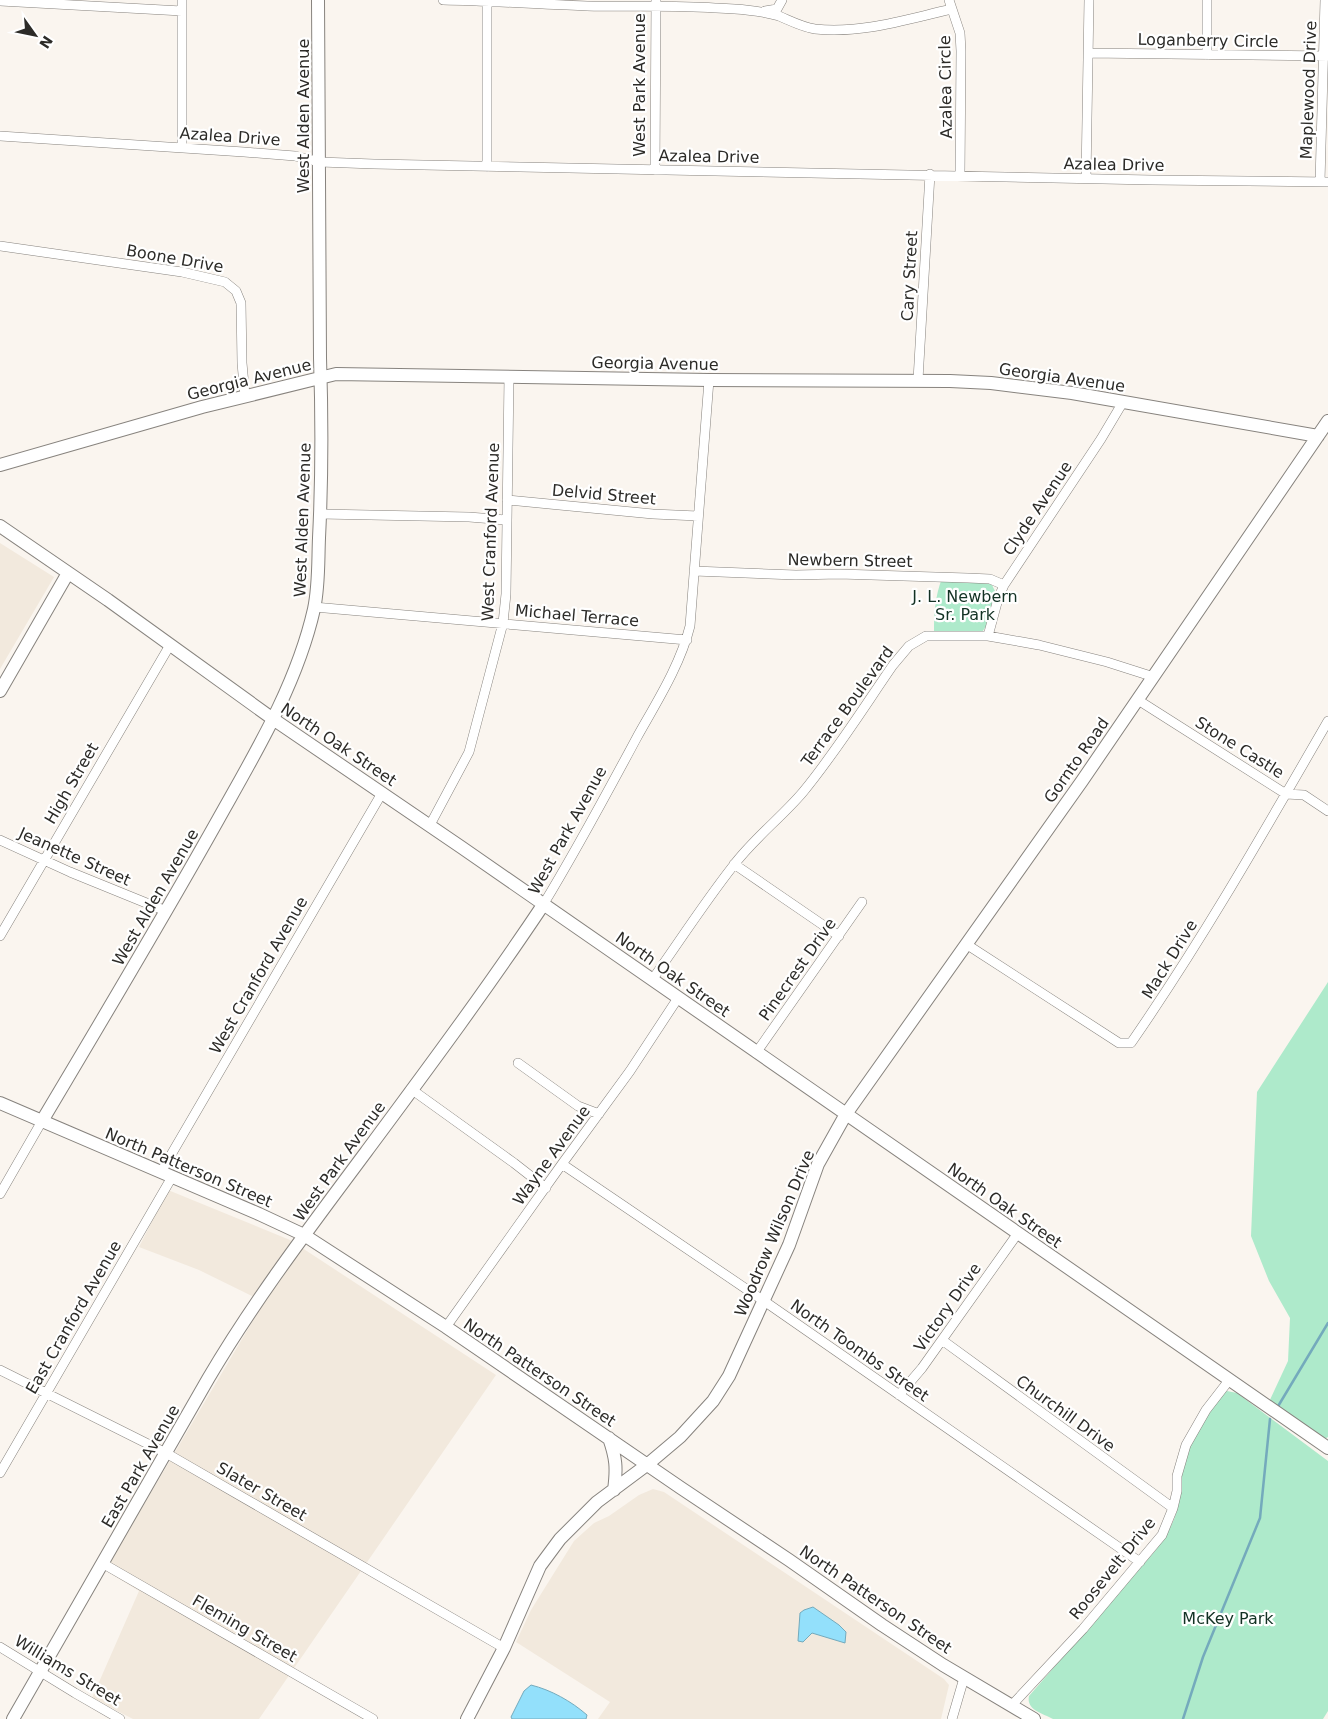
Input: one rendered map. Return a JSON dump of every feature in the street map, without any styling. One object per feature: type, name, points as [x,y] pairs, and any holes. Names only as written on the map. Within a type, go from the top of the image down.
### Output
[{"type":"street","points":[[182,0],[182,148]]},
{"type":"street","name":"West Alden Avenue","points":[[42,1121],[230,799],[273,719],[308,633],[317,593],[321,514],[318,0]]},
{"type":"street","points":[[443,0],[589,6],[656,3],[760,11],[777,9],[782,0]]},
{"type":"street","name":"Azalea Circle","points":[[949,0],[960,33],[960,175]]},
{"type":"street","points":[[1086,178],[1089,0]]},
{"type":"street","points":[[1207,0],[1207,55]]},
{"type":"street","name":"Maplewood Drive","points":[[1324,182],[1325,0]]},
{"type":"street","points":[[0,1],[182,11]]},
{"type":"street","points":[[487,1],[487,167]]},
{"type":"street","name":"West Park Avenue","points":[[655,170],[657,118],[656,3]]},
{"type":"street","points":[[760,11],[806,27],[832,30],[880,27],[952,9]]},
{"type":"street","name":"Loganberry Circle","points":[[1088,53],[1326,56]]},
{"type":"street","name":"Azalea Drive","points":[[0,136],[294,156],[320,162],[487,167],[1324,182]]},
{"type":"street","name":"Cary Street","points":[[918,380],[930,174]]},
{"type":"street","name":"Boone Drive","points":[[0,246],[182,272],[212,278],[231,285],[241,303],[245,396]]},
{"type":"street","name":"Georgia Avenue","points":[[0,465],[202,407],[336,374],[709,380],[918,380],[991,383],[1026,386],[1318,436]]},
{"type":"street","name":"West Cranford Avenue","points":[[430,825],[469,752],[503,623],[506,594],[509,376]]},
{"type":"street","name":"West Park Avenue","points":[[304,1235],[543,905],[681,656],[690,626],[709,380]]},
{"type":"street","name":"Clyde Avenue","points":[[988,636],[998,599],[1004,585],[1101,439],[1123,402]]},
{"type":"street","name":"Gornto Road","points":[[846,1114],[1154,677],[1328,421]]},
{"type":"street","name":"Delvid Street","points":[[507,500],[653,514],[698,516]]},
{"type":"street","points":[[321,514],[469,517],[506,520]]},
{"type":"street","name":"North Oak Street","points":[[0,526],[203,667],[273,719],[430,825],[1328,1448]]},
{"type":"street","name":"Newbern Street","points":[[694,570],[796,575],[839,574],[990,579],[1004,585]]},
{"type":"street","points":[[0,691],[68,573]]},
{"type":"street","name":"Michael Terrace","points":[[314,607],[686,640]]},
{"type":"street","name":"Terrace Boulevard","points":[[652,980],[734,864],[772,823],[788,810],[805,790],[893,665],[909,646],[926,636],[988,636],[1039,645],[1107,662],[1154,677]]},
{"type":"street","name":"High Street","points":[[0,936],[170,645]]},
{"type":"street","name":"Stone Castle","points":[[1138,700],[1286,794],[1304,795],[1328,811]]},
{"type":"street","name":"Mack Drive","points":[[966,944],[1119,1043],[1131,1043],[1173,983],[1328,721]]},
{"type":"street","name":"West Cranford Avenue","points":[[166,1175],[382,793]]},
{"type":"street","name":"Jeanette Street","points":[[0,840],[166,911]]},
{"type":"street","points":[[734,864],[839,936]]},
{"type":"street","name":"Pinecrest Drive","points":[[756,1052],[862,902]]},
{"type":"street","name":"Wayne Avenue","points":[[446,1327],[630,1071],[678,998]]},
{"type":"street","points":[[518,1064],[578,1106],[599,1114]]},
{"type":"street","points":[[411,1089],[546,1188]]},
{"type":"street","name":"North Patterson Street","points":[[0,1103],[304,1235],[446,1327],[882,1625],[964,1678],[1034,1719]]},
{"type":"street","name":"Woodrow Wilson Drive","points":[[467,1719],[504,1648],[540,1566],[560,1539],[597,1502],[648,1464],[680,1437],[713,1401],[729,1376],[789,1245],[818,1164],[846,1114]]},
{"type":"street","points":[[0,1194],[42,1121]]},
{"type":"street","name":"North Toombs Street","points":[[562,1164],[764,1301],[1140,1562]]},
{"type":"street","name":"East Cranford Avenue","points":[[0,1473],[166,1175]]},
{"type":"street","name":"Victory Drive","points":[[899,1396],[922,1368],[1018,1234]]},
{"type":"street","name":"East Park Avenue","points":[[13,1719],[240,1328],[304,1235]]},
{"type":"street","name":"Churchill Drive","points":[[942,1340],[1173,1508]]},
{"type":"street","name":"Slater Street","points":[[0,1370],[166,1453],[504,1648]]},
{"type":"street","name":"Roosevelt Drive","points":[[1011,1706],[1083,1628],[1162,1535],[1173,1508],[1177,1491],[1177,1476],[1186,1445],[1206,1410],[1230,1379]]},
{"type":"street","points":[[609,1438],[617,1469],[614,1490]]},
{"type":"street","name":"Fleming Street","points":[[102,1563],[373,1719]]},
{"type":"street","name":"Williams Street","points":[[0,1647],[74,1694],[120,1719]]},
{"type":"street","points":[[952,1719],[964,1678]]},
{"type":"shaded area","points":[[0,543],[54,577],[0,669]]},
{"type":"shaded area","points":[[168,1190],[290,1240],[496,1375],[259,1719],[133,1719],[92,1698],[139,1591],[105,1570],[264,1302],[199,1270],[139,1247]]},
{"type":"shaded area","points":[[653,1489],[664,1492],[944,1679],[949,1685],[941,1719],[598,1719],[610,1702],[516,1642],[531,1610],[574,1541],[594,1523],[609,1516],[639,1495]]},
{"type":"green space","name":"J. L. Newbern Sr. Park","points":[[942,578],[990,581],[995,591],[987,625],[982,632],[934,632],[935,605]]},
{"type":"green space","points":[[1328,982],[1328,1437],[1323,1440],[1269,1402],[1288,1361],[1290,1318],[1269,1281],[1251,1236],[1257,1092]]},
{"type":"green space","name":"McKey Park","points":[[1227,1391],[1237,1393],[1328,1461],[1328,1711],[1323,1719],[1053,1719],[1032,1708],[1029,1696],[1155,1551],[1167,1533],[1174,1520],[1178,1506],[1180,1475],[1188,1450],[1204,1421]]},
{"type":"water","points":[[813,1607],[846,1632],[845,1643],[812,1633],[803,1642],[798,1641],[800,1613]]},
{"type":"water","points":[[531,1685],[568,1701],[587,1715],[586,1719],[512,1719],[511,1717],[524,1691]]},
{"type":"waterway","points":[[1277,1408],[1328,1323]]},
{"type":"waterway","points":[[1183,1719],[1203,1657],[1260,1518],[1270,1419]]}]
